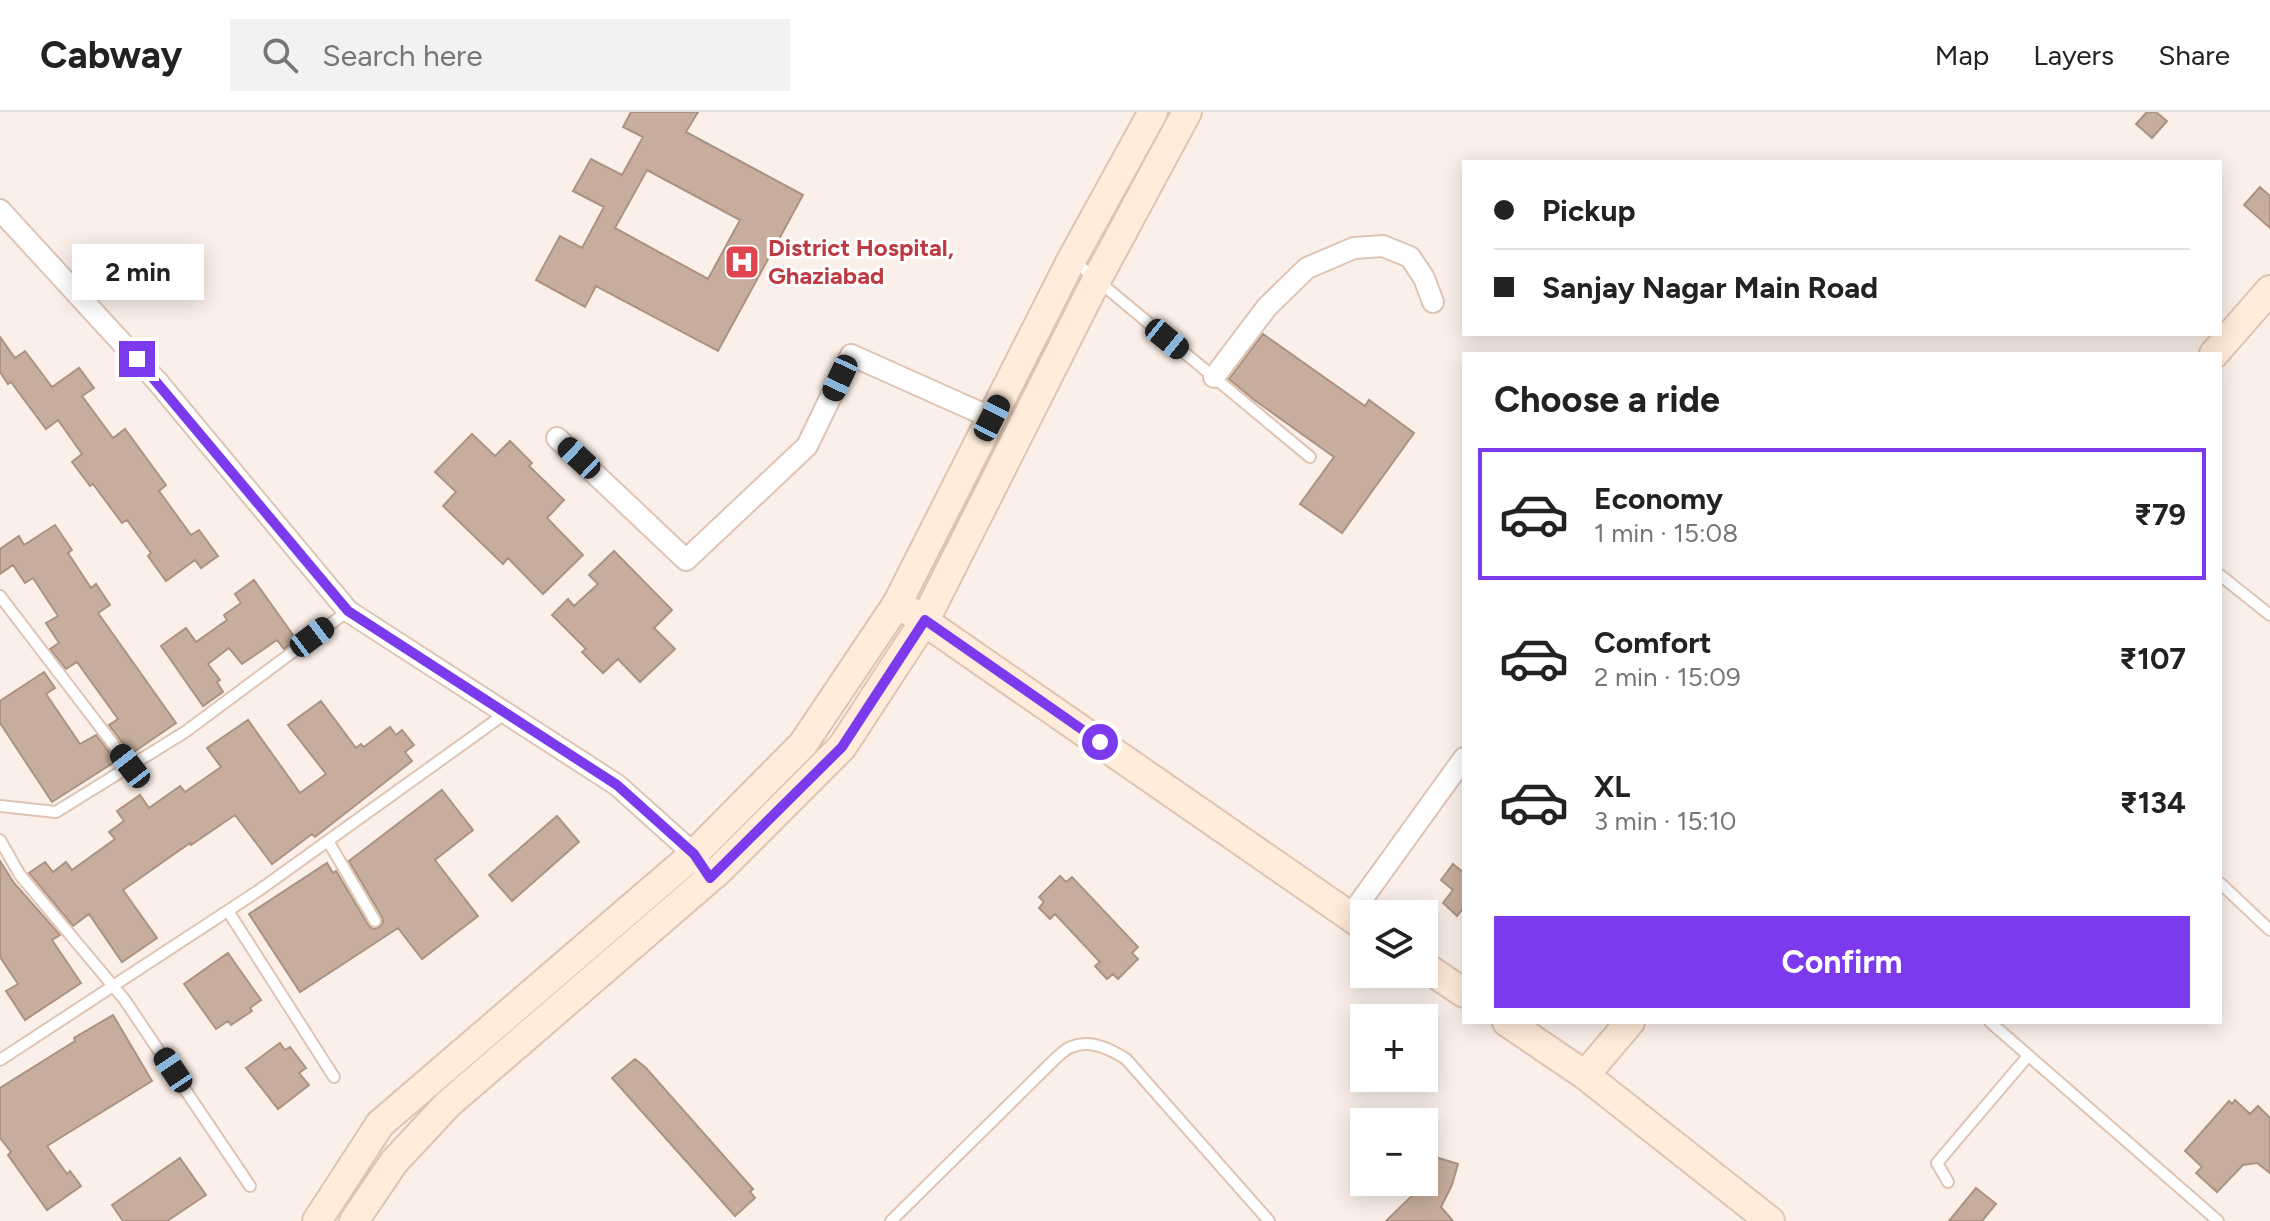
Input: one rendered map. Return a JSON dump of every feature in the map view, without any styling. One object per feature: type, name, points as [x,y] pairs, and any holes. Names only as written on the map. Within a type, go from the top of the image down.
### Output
[{"type":"street","points":[[317,1221],[380,1124],[694,854],[803,744],[897,604],[1072,259],[1153,112]]},
{"type":"street","points":[[354,1221],[394,1162],[448,1104],[710,878],[842,747],[925,620],[1096,281],[1187,112]]},
{"type":"street","points":[[0,210],[156,380],[348,611],[617,785],[694,854],[710,878]]},
{"type":"street","points":[[1214,377],[1267,307],[1307,268],[1354,248],[1383,246],[1410,257],[1424,278],[1433,302]]},
{"type":"street","points":[[2216,352],[2270,290]]},
{"type":"street","points":[[557,438],[686,560],[807,446],[851,355],[992,418]]},
{"type":"street","points":[[897,604],[925,620],[1350,916]]},
{"type":"street","points":[[1371,900],[1462,761]]},
{"type":"street","points":[[1438,975],[1462,992]]},
{"type":"street","points":[[1510,1024],[1585,1075],[1770,1221]]},
{"type":"street","points":[[1585,1075],[1628,1024]]},
{"type":"lane","points":[[1072,259],[1310,457]]},
{"type":"lane","points":[[2222,577],[2270,615]]},
{"type":"lane","points":[[0,596],[130,766]]},
{"type":"lane","points":[[0,806],[56,812],[185,732],[348,611]]},
{"type":"lane","points":[[0,1060],[228,911],[506,713]]},
{"type":"lane","points":[[0,840],[20,875],[124,999],[250,1186]]},
{"type":"lane","points":[[328,841],[375,921]]},
{"type":"lane","points":[[2222,885],[2270,930]]},
{"type":"lane","points":[[228,911],[334,1077]]},
{"type":"lane","points":[[1992,1024],[2218,1221]]},
{"type":"lane","points":[[891,1221],[1055,1059],[1070,1047],[1087,1045],[1106,1047],[1126,1059],[1269,1221]]},
{"type":"lane","points":[[1948,1182],[1937,1163],[2028,1056]]},
{"type":"building","points":[[631,112],[698,112],[686,132],[803,195],[718,351],[596,286],[585,307],[536,280],[560,236],[582,248],[604,207],[573,191],[591,159],[622,175],[643,137],[623,127]],"holes":[[[647,170],[740,220],[708,279],[615,228]]]},
{"type":"building","points":[[2147,112],[2156,112],[2167,121],[2152,138],[2136,124]]},
{"type":"building","points":[[2260,187],[2270,196],[2270,228],[2244,205]]},
{"type":"building","points":[[1263,334],[1365,406],[1369,400],[1414,433],[1342,533],[1300,504],[1334,457],[1229,379]]},
{"type":"building","points":[[0,337],[15,358],[25,351],[52,387],[79,368],[94,388],[82,396],[113,438],[125,429],[166,485],[159,491],[191,535],[199,530],[218,556],[201,568],[195,560],[166,581],[148,556],[151,553],[127,520],[122,523],[72,462],[82,454],[58,420],[46,429],[11,382],[8,384],[0,372]]},
{"type":"building","points":[[472,434],[495,456],[510,441],[532,463],[529,466],[564,500],[547,518],[583,555],[543,594],[508,558],[503,564],[443,506],[456,492],[435,472]]},
{"type":"building","points":[[55,525],[72,550],[68,553],[91,588],[96,584],[110,605],[98,613],[176,723],[131,754],[109,725],[118,719],[77,662],[66,669],[50,649],[59,643],[46,623],[58,616],[33,578],[25,583],[13,565],[0,574],[0,549],[19,536],[24,545]]},
{"type":"building","points":[[614,551],[672,610],[654,628],[675,649],[640,682],[618,659],[603,673],[582,652],[586,649],[552,615],[568,599],[574,606],[598,584],[589,575]]},
{"type":"building","points":[[254,580],[296,639],[284,649],[277,640],[242,664],[229,648],[208,664],[220,680],[217,682],[223,692],[203,706],[161,646],[186,628],[196,642],[227,620],[224,615],[241,603],[235,594]]},
{"type":"building","points":[[44,672],[55,688],[46,694],[80,744],[96,735],[116,761],[52,802],[0,723],[0,701]]},
{"type":"building","points":[[321,701],[356,748],[361,744],[364,747],[390,727],[396,735],[402,730],[414,745],[405,752],[412,761],[315,837],[312,834],[272,864],[235,815],[190,843],[123,890],[157,938],[122,962],[89,914],[73,926],[29,873],[45,862],[53,872],[66,862],[72,870],[115,839],[109,832],[124,821],[117,811],[140,795],[149,808],[180,786],[185,792],[221,767],[207,748],[248,720],[300,793],[326,774],[288,725]]},
{"type":"building","points":[[442,790],[473,830],[435,860],[478,916],[422,959],[398,928],[300,992],[249,914],[327,863],[333,873],[336,871],[369,926],[374,929],[380,927],[382,917],[349,861]]},
{"type":"building","points":[[557,816],[579,842],[512,901],[489,875]]},
{"type":"building","points":[[0,861],[14,883],[60,935],[52,940],[81,983],[25,1020],[6,991],[18,984],[0,957]]},
{"type":"building","points":[[1453,864],[1462,871],[1462,910],[1457,916],[1443,903],[1453,890],[1441,880]]},
{"type":"building","points":[[1060,876],[1066,882],[1072,877],[1138,947],[1132,953],[1138,959],[1118,979],[1113,974],[1107,979],[1095,966],[1100,962],[1055,914],[1050,919],[1039,908],[1044,902],[1039,897]]},
{"type":"building","points":[[228,953],[261,1000],[250,1008],[252,1011],[231,1025],[228,1021],[216,1029],[184,984]]},
{"type":"building","points":[[113,1015],[152,1081],[47,1146],[67,1174],[70,1171],[81,1186],[47,1210],[8,1155],[11,1152],[0,1138],[0,1088]]},
{"type":"building","points":[[280,1043],[285,1050],[290,1047],[306,1068],[299,1073],[309,1085],[278,1109],[246,1068]]},
{"type":"building","points":[[635,1059],[753,1189],[750,1192],[755,1198],[735,1216],[612,1078]]},
{"type":"building","points":[[2235,1100],[2250,1114],[2258,1106],[2270,1118],[2270,1173],[2257,1163],[2243,1165],[2217,1192],[2196,1173],[2202,1167],[2185,1151],[2229,1101],[2232,1104]]},
{"type":"building","points":[[180,1158],[206,1195],[167,1221],[123,1221],[112,1205]]},
{"type":"building","points":[[1438,1158],[1458,1164],[1441,1207],[1453,1221],[1386,1221],[1412,1196],[1438,1196]]},
{"type":"building","points":[[1976,1188],[1996,1204],[1982,1221],[1949,1221]]},
{"type":"place","name":"District Hospital, Ghaziabad","points":[[742,262]]},
{"type":"route","points":[[137,359],[348,611],[617,785],[694,854],[710,878],[842,747],[925,620],[1100,742]]}]
